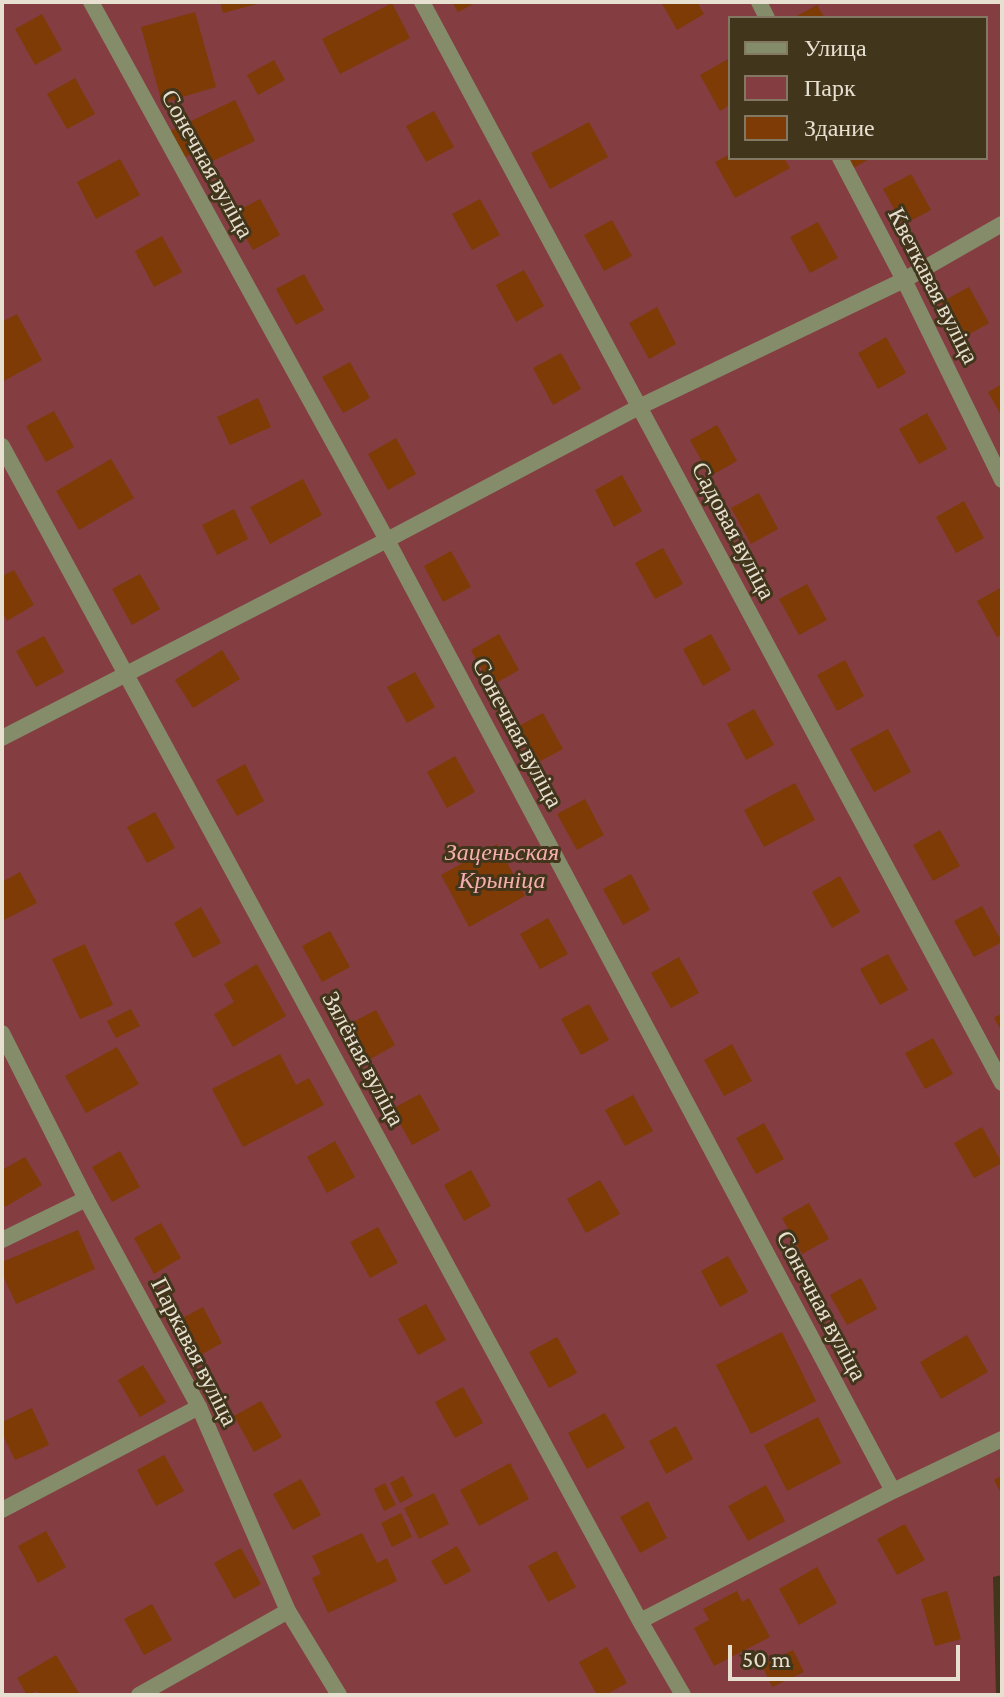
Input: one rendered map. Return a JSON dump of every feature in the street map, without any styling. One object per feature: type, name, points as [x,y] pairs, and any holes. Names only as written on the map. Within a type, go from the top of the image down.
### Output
[{"type":"street","name":"Сонечная вуліца","points":[[91,2],[387,540],[893,1491]]},
{"type":"street","name":"Садовая вуліца","points":[[422,2],[1002,1083]]},
{"type":"street","name":"Кветкавая вуліца","points":[[841,160],[1002,480]]},
{"type":"street","points":[[2,738],[639,407],[904,280],[1002,224]]},
{"type":"street","name":"Зялёная вуліца","points":[[2,446],[683,1695]]},
{"type":"street","name":"Паркавая вуліца","points":[[2,1033],[86,1199],[199,1407],[288,1611],[339,1695]]},
{"type":"street","points":[[2,1240],[86,1199]]},
{"type":"street","points":[[2,1510],[199,1407]]},
{"type":"street","points":[[640,1621],[893,1491],[1002,1439]]},
{"type":"street","points":[[139,1695],[288,1611]]},
{"type":"green space","name":"Заценьская Крыніца","points":[[2,2],[1002,2],[1002,1575],[993,1577],[996,1695],[2,1695]]},
{"type":"building","points":[[220,2],[261,2],[261,3],[223,13]]},
{"type":"building","points":[[452,2],[477,2],[458,12]]},
{"type":"building","points":[[661,2],[697,2],[704,14],[677,30]]},
{"type":"building","points":[[392,3],[410,38],[340,74],[322,39]]},
{"type":"building","points":[[817,5],[824,16],[797,16]]},
{"type":"building","points":[[195,12],[216,87],[162,103],[141,27]]},
{"type":"building","points":[[42,14],[62,50],[35,65],[15,29]]},
{"type":"building","points":[[728,59],[728,106],[720,111],[700,75]]},
{"type":"building","points":[[274,60],[285,80],[258,95],[247,75]]},
{"type":"building","points":[[75,78],[95,114],[67,129],[47,94]]},
{"type":"building","points":[[235,100],[255,141],[206,164],[200,150],[184,158],[170,131]]},
{"type":"building","points":[[434,111],[454,147],[426,162],[406,126]]},
{"type":"building","points":[[589,122],[608,157],[550,189],[531,153]]},
{"type":"building","points":[[728,155],[728,160],[785,160],[790,168],[735,198],[715,162]]},
{"type":"building","points":[[120,159],[140,195],[96,219],[77,182]]},
{"type":"building","points":[[844,160],[868,160],[850,170]]},
{"type":"building","points":[[911,174],[931,210],[903,225],[883,189]]},
{"type":"building","points":[[260,199],[280,235],[253,250],[232,214]]},
{"type":"building","points":[[480,199],[500,235],[472,250],[452,214]]},
{"type":"building","points":[[612,220],[632,256],[604,271],[584,235]]},
{"type":"building","points":[[818,222],[838,258],[810,273],[790,237]]},
{"type":"building","points":[[162,236],[182,272],[154,287],[135,251]]},
{"type":"building","points":[[524,270],[544,306],[516,322],[496,285]]},
{"type":"building","points":[[304,274],[324,310],[296,325],[276,289]]},
{"type":"building","points":[[969,287],[989,323],[961,339],[941,302]]},
{"type":"building","points":[[657,307],[676,344],[649,359],[629,323]]},
{"type":"building","points":[[17,314],[42,360],[2,382],[2,322]]},
{"type":"building","points":[[886,337],[906,373],[878,389],[858,353]]},
{"type":"building","points":[[561,353],[581,389],[553,405],[533,368]]},
{"type":"building","points":[[350,362],[370,398],[343,413],[322,377]]},
{"type":"building","points":[[1002,384],[1002,417],[988,392]]},
{"type":"building","points":[[258,398],[271,427],[230,445],[217,417]]},
{"type":"building","points":[[54,411],[74,447],[46,462],[26,426]]},
{"type":"building","points":[[927,413],[947,449],[919,464],[899,429]]},
{"type":"building","points":[[717,425],[737,461],[710,476],[690,440]]},
{"type":"building","points":[[396,438],[416,474],[388,490],[368,454]]},
{"type":"building","points":[[111,459],[134,498],[79,530],[56,491]]},
{"type":"building","points":[[622,475],[642,511],[614,527],[595,490]]},
{"type":"building","points":[[303,479],[322,515],[270,544],[250,507]]},
{"type":"building","points":[[759,493],[778,529],[751,544],[731,508]]},
{"type":"building","points":[[964,501],[984,538],[956,553],[936,517]]},
{"type":"building","points":[[234,509],[248,539],[217,555],[202,525]]},
{"type":"building","points":[[663,548],[683,584],[655,599],[635,563]]},
{"type":"building","points":[[451,551],[471,587],[443,602],[424,566]]},
{"type":"building","points":[[14,570],[34,605],[7,621],[2,612],[2,576]]},
{"type":"building","points":[[140,574],[160,609],[132,625],[112,589]]},
{"type":"building","points":[[807,584],[827,620],[799,635],[779,599]]},
{"type":"building","points":[[1002,587],[1002,634],[997,637],[977,601]]},
{"type":"building","points":[[499,634],[519,670],[491,686],[471,650]]},
{"type":"building","points":[[711,634],[731,670],[703,686],[683,649]]},
{"type":"building","points":[[44,636],[64,672],[36,687],[16,651]]},
{"type":"building","points":[[222,650],[240,679],[193,708],[175,680]]},
{"type":"building","points":[[845,660],[864,696],[837,711],[817,675]]},
{"type":"building","points":[[415,672],[435,707],[407,723],[387,687]]},
{"type":"building","points":[[754,709],[774,745],[746,760],[727,724]]},
{"type":"building","points":[[543,713],[563,749],[535,764],[515,728]]},
{"type":"building","points":[[888,729],[911,772],[874,792],[850,749]]},
{"type":"building","points":[[455,756],[475,792],[447,808],[427,772]]},
{"type":"building","points":[[245,764],[264,801],[237,816],[216,780]]},
{"type":"building","points":[[795,783],[815,820],[764,847],[744,810]]},
{"type":"building","points":[[585,799],[604,835],[577,850],[557,814]]},
{"type":"building","points":[[155,812],[175,848],[147,863],[127,827]]},
{"type":"building","points":[[940,830],[960,866],[933,881],[913,845]]},
{"type":"building","points":[[497,844],[525,896],[469,927],[441,875]]},
{"type":"building","points":[[20,872],[37,903],[2,921],[2,882]]},
{"type":"building","points":[[631,874],[650,910],[623,925],[603,889]]},
{"type":"building","points":[[840,876],[860,912],[832,928],[812,892]]},
{"type":"building","points":[[982,906],[1002,942],[974,957],[954,921]]},
{"type":"building","points":[[201,907],[221,943],[193,958],[174,923]]},
{"type":"building","points":[[548,918],[568,954],[540,969],[520,934]]},
{"type":"building","points":[[330,931],[350,967],[322,982],[302,946]]},
{"type":"building","points":[[85,944],[113,1005],[80,1019],[52,959]]},
{"type":"building","points":[[888,954],[908,990],[880,1005],[860,969]]},
{"type":"building","points":[[679,957],[699,993],[671,1008],[651,973]]},
{"type":"building","points":[[257,964],[286,1016],[233,1047],[214,1014],[234,1002],[224,984]]},
{"type":"building","points":[[589,1004],[609,1040],[581,1055],[561,1019]]},
{"type":"building","points":[[131,1009],[140,1026],[116,1038],[107,1021]]},
{"type":"building","points":[[376,1010],[395,1045],[367,1061],[347,1025]]},
{"type":"building","points":[[1002,1013],[1002,1032],[994,1018]]},
{"type":"building","points":[[933,1038],[953,1074],[925,1089],[905,1053]]},
{"type":"building","points":[[732,1044],[752,1081],[724,1096],[704,1060]]},
{"type":"building","points":[[117,1047],[139,1084],[86,1113],[65,1076]]},
{"type":"building","points":[[280,1054],[296,1085],[309,1078],[324,1105],[243,1147],[212,1089]]},
{"type":"building","points":[[420,1094],[440,1130],[412,1145],[392,1109]]},
{"type":"building","points":[[633,1095],[653,1131],[625,1146],[605,1110]]},
{"type":"building","points":[[764,1123],[784,1159],[756,1174],[736,1138]]},
{"type":"building","points":[[982,1127],[1002,1163],[974,1178],[954,1143]]},
{"type":"building","points":[[335,1141],[355,1177],[327,1193],[307,1157]]},
{"type":"building","points":[[120,1151],[140,1187],[112,1202],[92,1167]]},
{"type":"building","points":[[25,1157],[42,1185],[5,1207],[2,1201],[2,1170]]},
{"type":"building","points":[[471,1170],[491,1206],[464,1221],[444,1185]]},
{"type":"building","points":[[600,1180],[620,1214],[586,1233],[567,1199]]},
{"type":"building","points":[[809,1203],[829,1239],[802,1254],[782,1218]]},
{"type":"building","points":[[161,1223],[181,1258],[154,1274],[134,1238]]},
{"type":"building","points":[[378,1227],[398,1263],[370,1278],[350,1242]]},
{"type":"building","points":[[78,1230],[95,1269],[16,1304],[2,1273],[2,1262]]},
{"type":"building","points":[[728,1256],[748,1292],[720,1307],[701,1271]]},
{"type":"building","points":[[861,1278],[877,1309],[847,1325],[830,1295]]},
{"type":"building","points":[[426,1304],[446,1340],[418,1355],[398,1319]]},
{"type":"building","points":[[203,1307],[222,1343],[195,1358],[175,1322]]},
{"type":"building","points":[[782,1332],[816,1401],[751,1434],[716,1365]]},
{"type":"building","points":[[967,1335],[988,1372],[941,1399],[920,1362]]},
{"type":"building","points":[[557,1337],[577,1373],[549,1388],[529,1352]]},
{"type":"building","points":[[143,1365],[166,1402],[140,1417],[118,1380]]},
{"type":"building","points":[[463,1387],[483,1423],[455,1438],[435,1402]]},
{"type":"building","points":[[261,1401],[282,1437],[254,1452],[234,1416]]},
{"type":"building","points":[[32,1408],[49,1445],[15,1460],[2,1433],[2,1422]]},
{"type":"building","points":[[605,1413],[625,1448],[587,1469],[568,1433]]},
{"type":"building","points":[[818,1417],[841,1463],[787,1491],[764,1445]]},
{"type":"building","points":[[676,1426],[693,1459],[666,1474],[649,1441]]},
{"type":"building","points":[[164,1455],[184,1491],[156,1506],[137,1470]]},
{"type":"building","points":[[510,1463],[529,1499],[479,1526],[460,1490]]},
{"type":"building","points":[[1002,1475],[1002,1495],[994,1480]]},
{"type":"building","points":[[403,1476],[413,1496],[400,1503],[390,1483]]},
{"type":"building","points":[[301,1479],[321,1515],[293,1530],[273,1494]]},
{"type":"building","points":[[385,1483],[396,1505],[384,1511],[374,1489]]},
{"type":"building","points":[[766,1485],[785,1521],[748,1541],[728,1506]]},
{"type":"building","points":[[434,1493],[449,1524],[419,1539],[404,1508]]},
{"type":"building","points":[[648,1501],[667,1538],[640,1553],[620,1517]]},
{"type":"building","points":[[401,1513],[412,1537],[392,1547],[381,1523]]},
{"type":"building","points":[[905,1524],[925,1560],[897,1575],[877,1539]]},
{"type":"building","points":[[46,1531],[66,1567],[38,1583],[18,1546]]},
{"type":"building","points":[[362,1533],[377,1563],[387,1558],[397,1581],[328,1613],[312,1578],[321,1574],[312,1556]]},
{"type":"building","points":[[457,1546],[471,1571],[445,1585],[431,1561]]},
{"type":"building","points":[[241,1548],[261,1584],[234,1599],[214,1563]]},
{"type":"building","points":[[556,1551],[576,1587],[548,1602],[528,1566]]},
{"type":"building","points":[[817,1567],[837,1603],[799,1625],[779,1589]]},
{"type":"building","points":[[737,1591],[742,1602],[749,1598],[770,1637],[714,1666],[694,1628],[709,1620],[703,1609]]},
{"type":"building","points":[[947,1591],[961,1639],[935,1646],[921,1599]]},
{"type":"building","points":[[152,1604],[172,1640],[144,1655],[124,1619]]},
{"type":"building","points":[[607,1647],[627,1683],[605,1695],[597,1695],[579,1662]]},
{"type":"building","points":[[793,1650],[804,1672],[772,1687],[762,1665]]},
{"type":"building","points":[[56,1655],[80,1695],[40,1695],[37,1691],[27,1695],[17,1678]]}]
